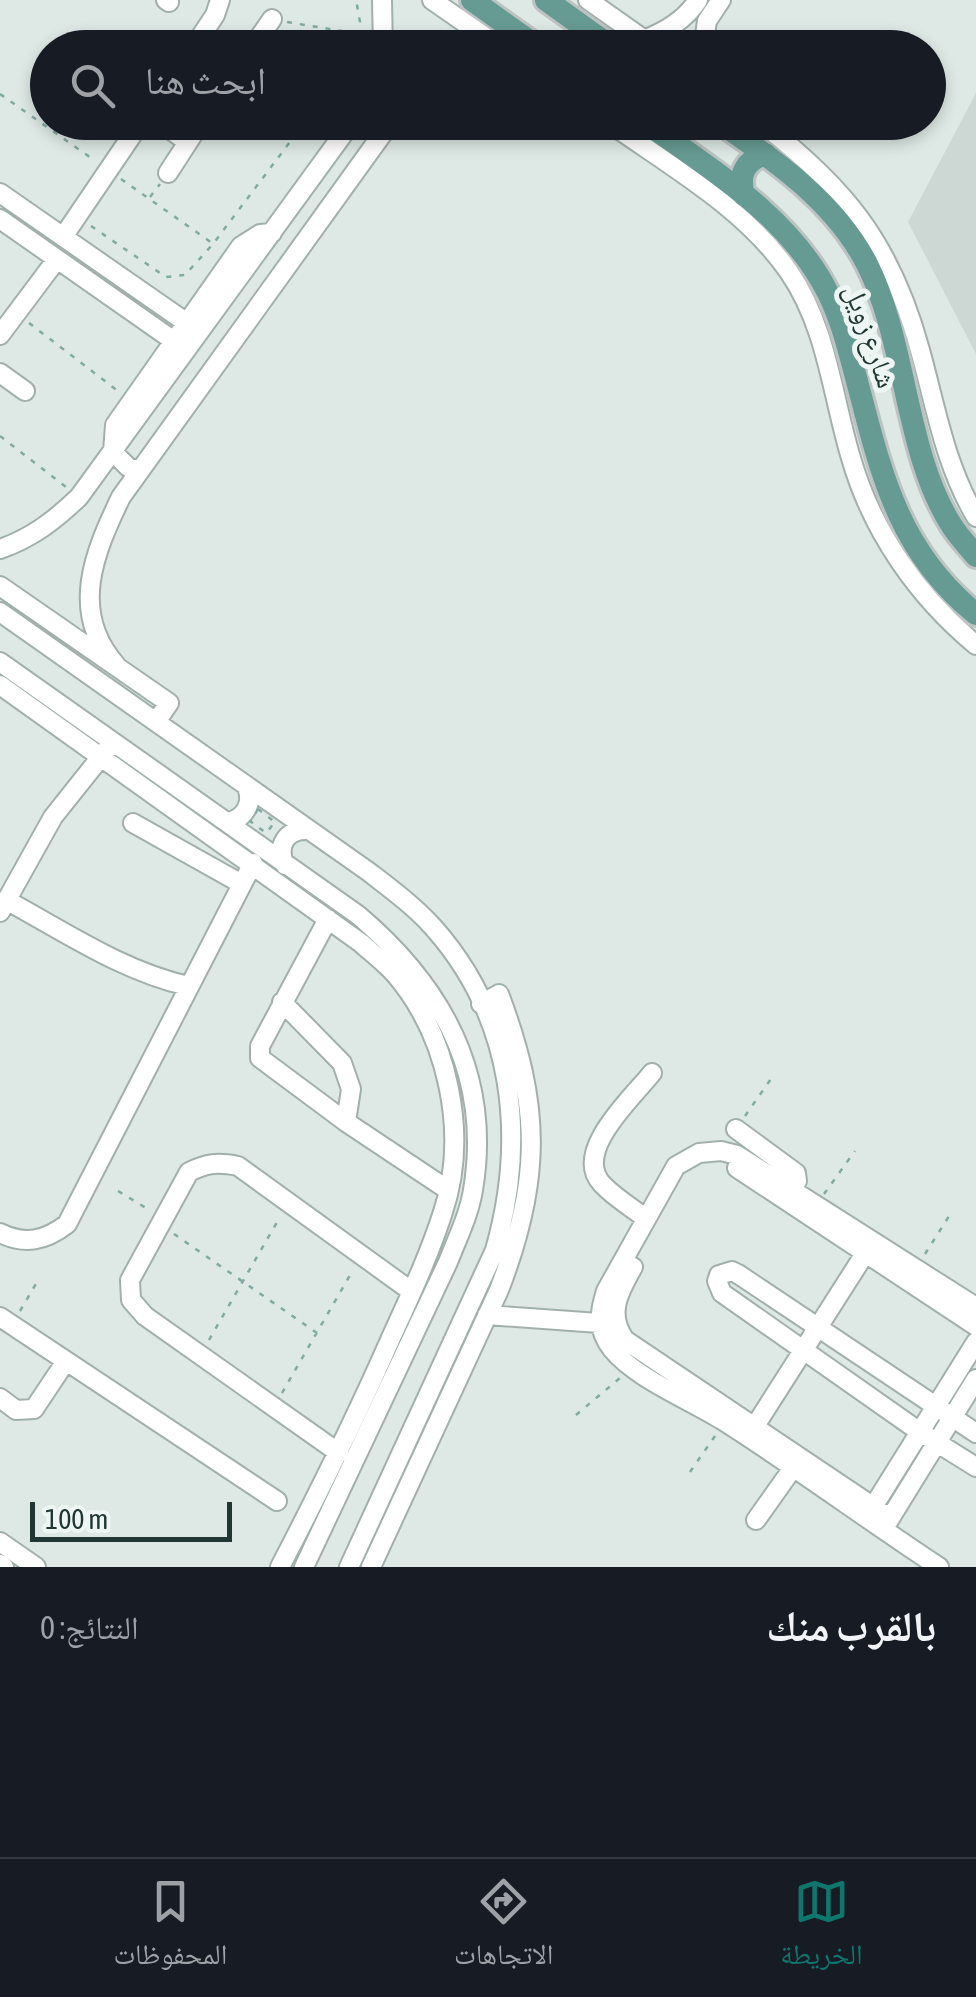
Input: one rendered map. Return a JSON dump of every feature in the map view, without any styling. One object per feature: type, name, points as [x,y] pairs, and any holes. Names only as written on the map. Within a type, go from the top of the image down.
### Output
[{"type":"main road","points":[[472,0],[514,30]]},
{"type":"main road","points":[[546,0],[588,30]]},
{"type":"main road","name":"شارع زويل","points":[[670,140],[694,157],[718,188],[744,195],[807,258],[828,294],[844,335],[896,514],[935,575],[976,614]]},
{"type":"main road","points":[[694,157],[709,140]]},
{"type":"main road","name":"شارع زويل","points":[[744,140],[825,191],[871,273],[896,306],[929,476],[951,525],[976,556]]},
{"type":"main road","points":[[744,195],[742,174],[755,157],[765,154]]},
{"type":"main road","points":[[851,459],[875,451]]},
{"type":"street","points":[[205,30],[220,0]]},
{"type":"street","points":[[382,0],[382,30]]},
{"type":"street","points":[[432,0],[475,30]]},
{"type":"street","points":[[588,0],[630,30]]},
{"type":"street","points":[[668,30],[720,0]]},
{"type":"street","points":[[264,30],[272,19]]},
{"type":"street","points":[[63,237],[129,140]]},
{"type":"street","points":[[168,173],[188,142],[185,140]]},
{"type":"street","points":[[0,549],[54,521],[80,497],[339,140]]},
{"type":"street","points":[[116,664],[96,637],[88,601],[109,522],[138,470],[373,140]]},
{"type":"street","points":[[638,140],[718,188],[788,270],[809,306],[827,360],[851,459],[882,533],[929,600],[976,644]]},
{"type":"street","points":[[777,140],[825,191]]},
{"type":"street","points":[[0,193],[187,323]]},
{"type":"street","points":[[0,220],[174,341]]},
{"type":"street","points":[[138,470],[128,467],[113,452],[114,425],[242,246],[260,234],[272,233]]},
{"type":"street","points":[[0,335],[58,260]]},
{"type":"street","points":[[896,306],[949,462],[976,518]]},
{"type":"street","points":[[0,373],[25,392]]},
{"type":"street","points":[[0,586],[170,703],[156,722]]},
{"type":"street","points":[[0,612],[369,872],[422,916],[453,953],[496,1037],[512,1108],[508,1196],[494,1250],[372,1567]]},
{"type":"street","points":[[0,662],[229,822],[394,946],[445,1014],[469,1080],[475,1118],[474,1189],[468,1211],[400,1367],[355,1438],[339,1454],[280,1567]]},
{"type":"street","points":[[0,685],[253,863],[394,973],[419,1008],[441,1057],[452,1108],[452,1159],[444,1210],[304,1567]]},
{"type":"street","points":[[114,740],[53,817],[3,906],[119,962],[188,986]]},
{"type":"street","points":[[229,822],[247,809],[246,787]]},
{"type":"street","points":[[132,824],[240,884]]},
{"type":"street","points":[[286,865],[283,843],[293,832],[308,830]]},
{"type":"street","points":[[0,1232],[28,1241],[55,1233],[66,1224],[253,863]]},
{"type":"street","points":[[328,919],[258,1050],[260,1058],[448,1190]]},
{"type":"street","points":[[349,1567],[487,1315],[517,1243],[528,1194],[532,1144],[529,1093],[518,1044],[499,994],[482,1004]]},
{"type":"street","points":[[282,1002],[342,1063],[351,1089],[346,1122]]},
{"type":"street","points":[[645,1218],[600,1183],[594,1162],[600,1137],[652,1073]]},
{"type":"street","points":[[736,1129],[793,1169],[797,1182],[788,1195]]},
{"type":"street","points":[[604,1314],[688,1158],[710,1156],[734,1160],[911,1275],[976,1326]]},
{"type":"street","points":[[339,1454],[145,1316],[132,1300],[130,1280],[189,1172],[204,1164],[221,1162],[238,1166],[412,1292]]},
{"type":"street","points":[[788,1195],[815,1206],[866,1252],[976,1306]]},
{"type":"street","points":[[639,1243],[645,1218],[661,1204]]},
{"type":"street","points":[[755,1426],[866,1252]]},
{"type":"street","points":[[976,1433],[732,1271],[720,1275],[717,1281],[722,1294],[976,1467]]},
{"type":"street","points":[[487,1315],[604,1314]]},
{"type":"street","points":[[604,1314],[620,1346],[638,1360],[691,1394],[755,1426],[797,1463]]},
{"type":"street","points":[[6,1321],[277,1502]]},
{"type":"street","points":[[869,1512],[976,1342]]},
{"type":"street","points":[[0,1398],[16,1410],[34,1409],[66,1361]]},
{"type":"street","points":[[887,1524],[976,1379]]},
{"type":"street","points":[[691,1394],[725,1422],[797,1463],[887,1524],[940,1567]]},
{"type":"street","points":[[756,1520],[797,1463]]},
{"type":"street","points":[[0,1542],[36,1567]]},
{"type":"path","points":[[356,0],[360,30]]},
{"type":"path","points":[[272,19],[337,30]]},
{"type":"path","points":[[77,216],[166,277],[186,275],[291,140]]},
{"type":"path","points":[[16,313],[131,400]]},
{"type":"path","points":[[0,436],[80,497]]},
{"type":"path","points":[[258,809],[275,822],[266,833],[250,821],[258,809]]},
{"type":"path","points":[[736,1129],[773,1076]]},
{"type":"path","points":[[815,1206],[855,1151]]},
{"type":"path","points":[[118,1192],[317,1332]]},
{"type":"path","points":[[200,1356],[288,1203]]},
{"type":"path","points":[[911,1275],[950,1213]]},
{"type":"path","points":[[273,1407],[362,1256]]},
{"type":"path","points":[[6,1321],[37,1282]]},
{"type":"path","points":[[576,1415],[638,1360]]},
{"type":"path","points":[[690,1472],[725,1422]]},
{"type":"shaded area","points":[[976,93],[976,354],[908,222]]}]
